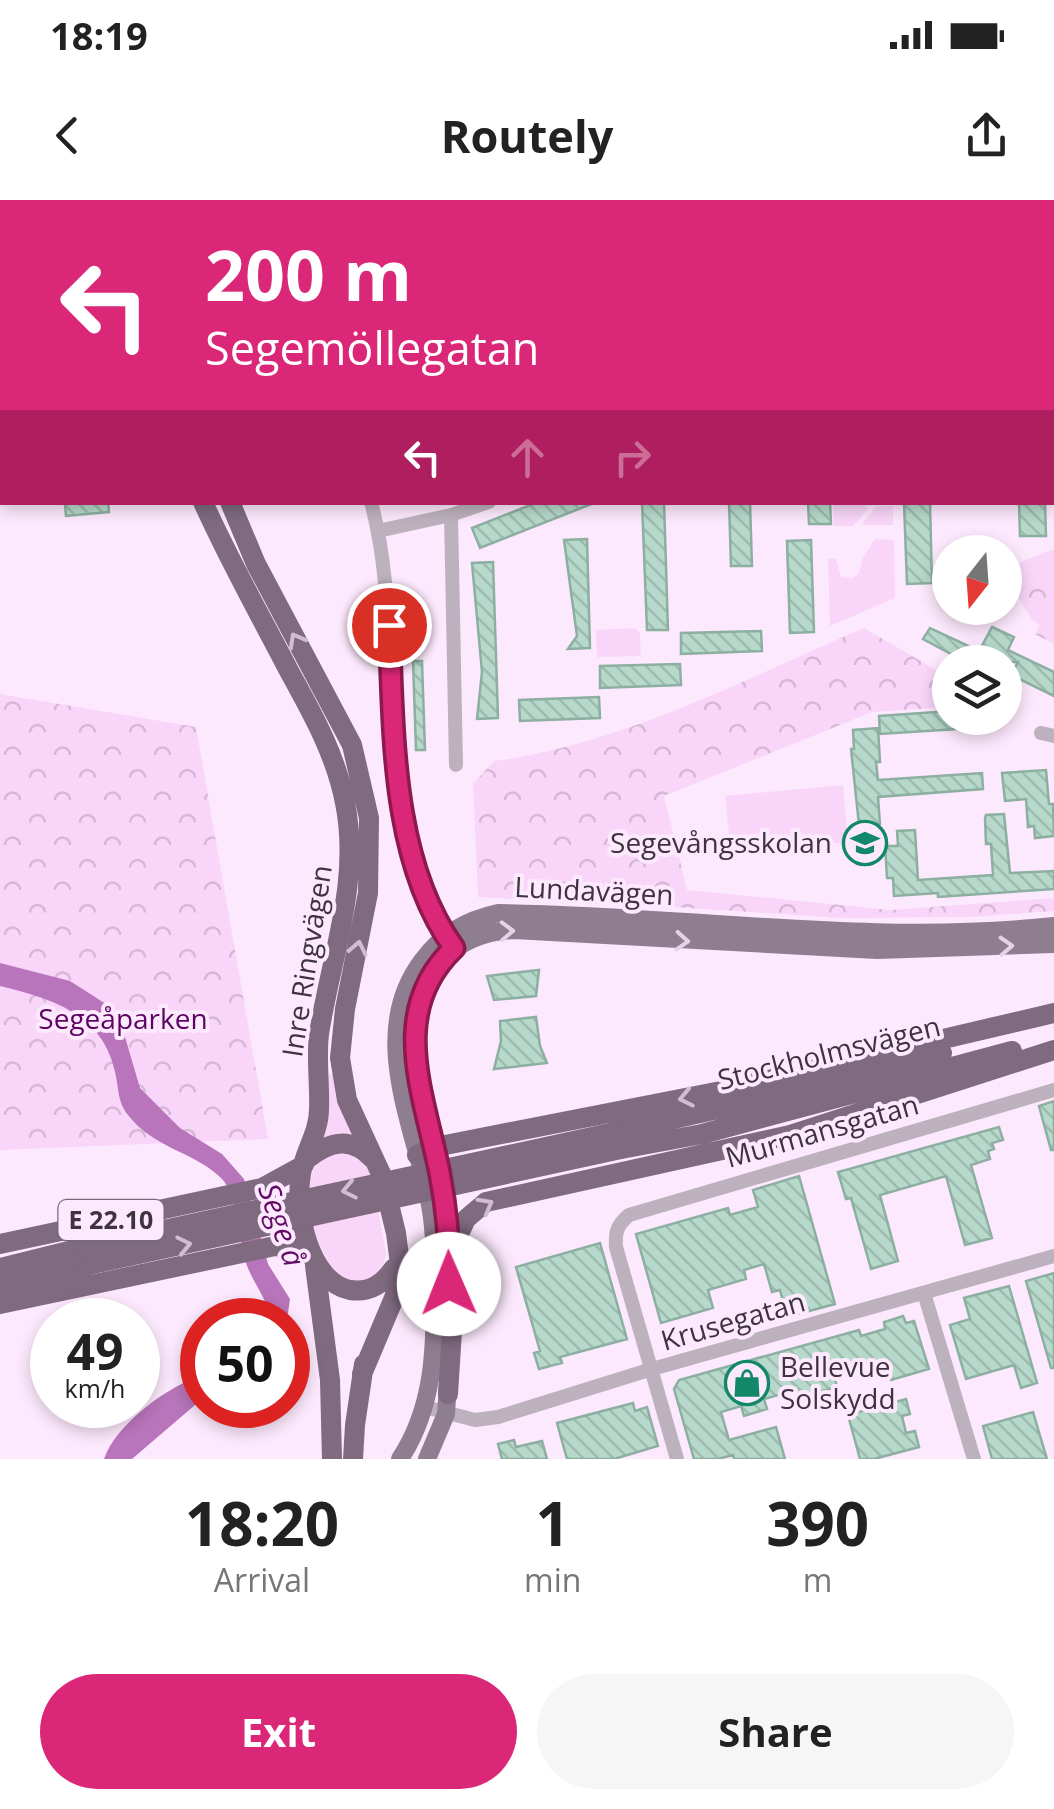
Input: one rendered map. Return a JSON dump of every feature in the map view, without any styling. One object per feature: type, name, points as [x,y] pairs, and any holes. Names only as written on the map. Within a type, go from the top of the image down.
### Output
[{"type":"highway","name":"Inre Ringvägen","points":[[205,505],[321,730],[347,814],[350,877],[320,1033],[320,1111],[305,1162]]},
{"type":"highway","name":"Inre Ringvägen","points":[[231,505],[265,581],[352,745],[364,791],[370,842],[368,893],[345,1010],[340,1058],[348,1100],[378,1164]]},
{"type":"highway","points":[[426,1151],[721,1091],[1054,1016]]},
{"type":"highway","name":"Stockholmsvägen","points":[[618,1140],[889,1068],[1054,1016]]},
{"type":"highway","name":"Stockholmsvägen","points":[[618,1140],[702,1134],[1054,1038]]},
{"type":"highway","points":[[447,1404],[458,1236],[466,1219],[486,1202],[790,1135],[1054,1050]]},
{"type":"highway","points":[[0,1268],[87,1256],[618,1140]]},
{"type":"highway","points":[[332,1459],[330,1380],[314,1260],[300,1195],[305,1162],[325,1146],[347,1143],[365,1151],[378,1164],[388,1194],[398,1286],[362,1374],[353,1459]]},
{"type":"highway","name":"E 22.10","points":[[0,1244],[262,1188],[305,1162]]},
{"type":"highway","name":"E 22.10","points":[[0,1304],[275,1246],[292,1248],[314,1260]]},
{"type":"highway","points":[[0,1286],[87,1256]]},
{"type":"highway","points":[[314,1260],[331,1282],[355,1291],[376,1288],[396,1258]]},
{"type":"main road","name":"Lundavägen","points":[[400,1459],[425,1407],[434,1362],[435,1277],[416,1021],[427,979],[450,942],[474,918],[498,913],[840,932],[965,932],[1054,926]]},
{"type":"main road","name":"Lundavägen","points":[[450,942],[493,930],[877,950],[1054,944]]},
{"type":"main road","name":"Lundavägen","points":[[426,1151],[448,1231],[447,1404],[427,1459]]},
{"type":"street","points":[[372,505],[385,576],[400,792],[424,887],[450,942]]},
{"type":"street","points":[[378,532],[480,505]]},
{"type":"street","points":[[451,515],[456,766]]},
{"type":"street","name":"Murmansgatan","points":[[652,1370],[615,1234],[629,1215],[1054,1090]]},
{"type":"street","name":"Krusegatan","points":[[425,1407],[447,1404],[486,1420],[1054,1256]]},
{"type":"street","points":[[924,1293],[974,1459]]},
{"type":"street","points":[[652,1370],[677,1459]]},
{"type":"green space","points":[[833,505],[865,505],[868,509],[853,526],[834,526]]},
{"type":"green space","points":[[893,506],[893,525],[861,525],[876,507]]},
{"type":"green space","points":[[875,539],[894,540],[895,598],[830,626],[828,559],[836,559],[841,577],[853,578]]},
{"type":"green space","points":[[1054,549],[1054,644],[1035,634],[1040,625],[1022,603],[1022,562]]},
{"type":"green space","points":[[635,628],[640,634],[641,656],[597,657],[596,630]]},
{"type":"green space","points":[[864,628],[932,668],[932,708],[872,712],[664,796],[687,890],[891,910],[1054,898],[1054,911],[971,917],[840,918],[630,904],[586,897],[549,901],[478,897],[473,784],[494,761],[590,740],[729,688]]},
{"type":"green space","name":"Segeåparken","points":[[0,694],[196,727],[268,1139],[0,1150]]},
{"type":"green space","points":[[843,785],[848,842],[731,853],[725,796]]},
{"type":"green space","points":[[335,1074],[353,1134],[324,1137],[326,1075]]},
{"type":"green space","points":[[355,1153],[371,1172],[386,1253],[375,1276],[362,1280],[336,1276],[315,1231],[309,1199],[315,1168],[324,1154]]},
{"type":"shaded area","points":[[0,963],[70,981],[106,1004],[120,1020],[140,1088],[180,1128],[222,1154],[244,1179],[268,1264],[289,1298],[263,1298],[247,1266],[234,1205],[222,1179],[200,1162],[150,1136],[128,1115],[108,1052],[87,1022],[56,1003],[0,986]]},
{"type":"shaded area","points":[[180,1385],[180,1418],[132,1459],[104,1459],[124,1428],[160,1428],[160,1397]]},
{"type":"building","points":[[65,505],[108,505],[109,512],[66,516]]},
{"type":"building","points":[[530,505],[589,505],[480,548],[472,528]]},
{"type":"building","points":[[642,505],[664,505],[668,630],[647,630]]},
{"type":"building","points":[[729,505],[750,505],[752,566],[731,566]]},
{"type":"building","points":[[808,505],[830,505],[831,524],[809,524]]},
{"type":"building","points":[[904,505],[930,505],[932,583],[907,584]]},
{"type":"building","points":[[1019,505],[1045,505],[1046,536],[1020,535]]},
{"type":"building","points":[[587,539],[590,648],[568,649],[577,636],[564,540]]},
{"type":"building","points":[[811,540],[814,632],[790,633],[787,541]]},
{"type":"building","points":[[493,562],[498,718],[477,719],[482,672],[472,563]]},
{"type":"building","points":[[992,627],[1014,637],[1010,645],[982,645]]},
{"type":"building","points":[[930,628],[966,645],[934,645],[923,639]]},
{"type":"building","points":[[761,631],[762,651],[681,654],[681,633]]},
{"type":"building","points":[[1022,657],[1054,672],[1054,696],[1022,680]]},
{"type":"building","points":[[413,661],[422,661],[425,750],[416,750]]},
{"type":"building","points":[[680,664],[681,685],[600,688],[600,666]]},
{"type":"building","points":[[599,697],[600,718],[520,721],[519,700]]},
{"type":"building","points":[[932,712],[932,731],[880,734],[879,716]]},
{"type":"building","points":[[878,728],[878,780],[982,773],[983,789],[878,797],[880,824],[859,825],[851,749],[853,730]]},
{"type":"building","points":[[1046,770],[1054,836],[1035,838],[1034,826],[1028,827],[1026,799],[1005,801],[1002,773]]},
{"type":"building","points":[[1004,814],[1010,873],[1054,871],[1054,889],[894,896],[893,878],[887,878],[885,846],[898,846],[897,831],[915,830],[918,880],[993,875],[985,818]]},
{"type":"building","points":[[539,970],[536,996],[494,1000],[487,976]]},
{"type":"building","points":[[536,1017],[547,1063],[494,1069],[501,1041],[500,1021]]},
{"type":"building","points":[[1054,1101],[1054,1150],[1051,1150],[1039,1106]]},
{"type":"building","points":[[999,1127],[1003,1140],[992,1143],[990,1159],[971,1165],[992,1238],[965,1245],[946,1176],[880,1195],[898,1261],[871,1269],[851,1198],[846,1199],[838,1172]]},
{"type":"building","points":[[799,1176],[835,1304],[787,1317],[780,1290],[772,1292],[764,1264],[744,1270],[746,1279],[708,1290],[713,1308],[661,1323],[636,1234],[728,1208],[730,1215],[758,1207],[753,1190]]},
{"type":"building","points":[[600,1243],[627,1339],[560,1357],[562,1363],[539,1369],[534,1353],[540,1351],[516,1267]]},
{"type":"building","points":[[1054,1273],[1054,1368],[1051,1368],[1026,1281]]},
{"type":"building","points":[[1009,1286],[1037,1383],[1021,1388],[1014,1365],[966,1379],[950,1325],[970,1319],[964,1298]]},
{"type":"building","points":[[903,1316],[906,1323],[914,1321],[929,1369],[891,1380],[886,1365],[835,1379],[837,1387],[787,1401],[785,1393],[764,1399],[767,1409],[744,1416],[741,1406],[721,1412],[729,1440],[776,1427],[785,1459],[734,1459],[733,1455],[694,1459],[674,1389],[679,1380],[859,1330],[861,1336],[885,1329],[884,1322]]},
{"type":"building","points":[[906,1399],[910,1414],[902,1416],[906,1433],[915,1431],[919,1447],[860,1459],[848,1415]]},
{"type":"building","points":[[633,1403],[635,1411],[647,1407],[658,1446],[614,1459],[567,1459],[557,1423]]},
{"type":"building","points":[[1033,1412],[1047,1459],[992,1459],[983,1426]]},
{"type":"building","points":[[514,1440],[516,1447],[542,1441],[547,1459],[502,1459],[498,1444]]},
{"type":"place","name":"Segevångsskolan","points":[[865,843]]},
{"type":"place","name":"Bellevue Solskydd","points":[[747,1383]]},
{"type":"route","points":[[389,625],[400,792],[407,830],[437,920],[454,948],[427,979],[416,1021],[420,1085],[445,1202],[449,1284]]},
{"type":"water label","name":"Sege å","points":[[281,1225]]}]
